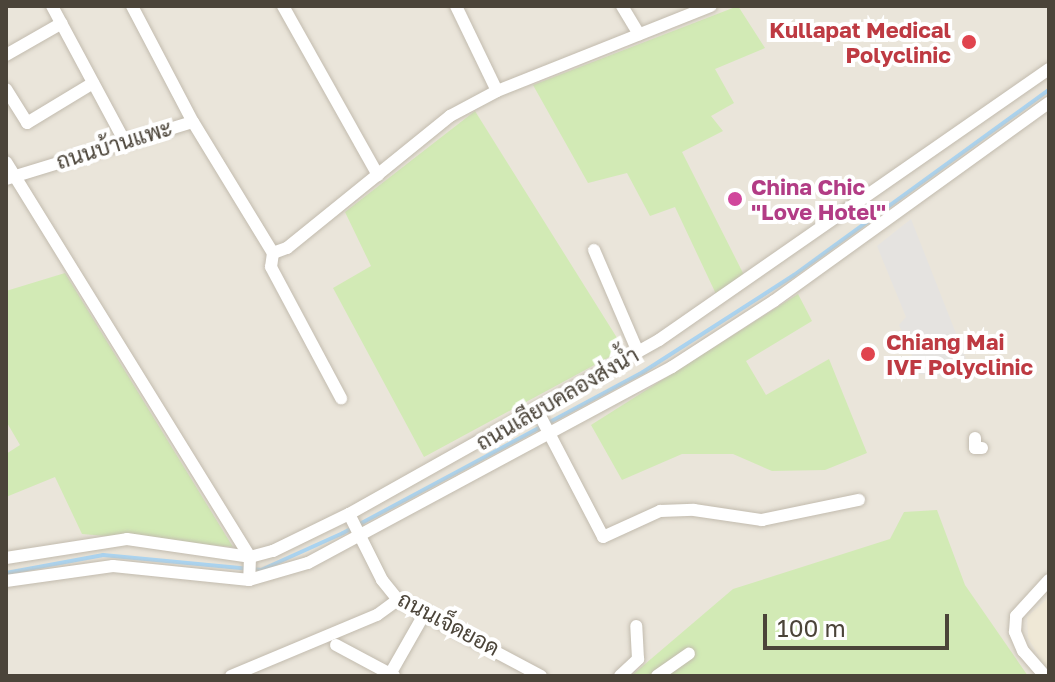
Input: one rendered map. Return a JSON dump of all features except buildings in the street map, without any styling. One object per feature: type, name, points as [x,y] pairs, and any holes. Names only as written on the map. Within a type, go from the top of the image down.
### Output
[{"type":"street","points":[[52,6],[124,140]]},
{"type":"street","points":[[132,6],[193,122]]},
{"type":"street","points":[[283,6],[378,175]]},
{"type":"street","points":[[456,6],[497,91]]},
{"type":"street","points":[[622,6],[639,34]]},
{"type":"street","points":[[273,253],[287,248],[450,116],[497,91],[711,6]]},
{"type":"street","points":[[6,55],[62,23]]},
{"type":"street","name":"ถนนเลียบคลองส่งน้ำ","points":[[250,557],[349,514],[638,352],[761,273],[1049,69]]},
{"type":"street","points":[[6,89],[27,123],[93,83]]},
{"type":"street","name":"ถนนเลียบคลองส่งน้ำ","points":[[6,581],[113,566],[249,580],[308,563],[672,367],[774,301],[1049,103]]},
{"type":"street","name":"ถนนบ้านแพะ","points":[[10,177],[124,140],[193,122],[273,253],[271,267],[341,398]]},
{"type":"street","points":[[6,162],[10,177],[250,557],[249,580]]},
{"type":"street","points":[[594,250],[638,352]]},
{"type":"street","points":[[537,410],[603,537],[660,511],[694,510],[762,520],[859,500]]},
{"type":"street","name":"ถนนเจ็ดยอด","points":[[349,514],[382,580],[398,600],[541,676]]},
{"type":"street","points":[[6,558],[127,539],[250,557]]},
{"type":"street","points":[[1045,676],[1023,651],[1015,632],[1016,616],[1049,580]]},
{"type":"street","points":[[231,676],[351,627],[398,600]]},
{"type":"street","points":[[336,645],[391,675],[425,613]]},
{"type":"street","points":[[620,676],[638,659],[636,626]]},
{"type":"street","points":[[657,676],[689,654]]},
{"type":"shaded area","points":[[6,6],[1049,6],[1049,676],[6,676]]},
{"type":"shaded area","points":[[911,219],[968,364],[949,376],[920,374],[899,325],[906,317],[877,246]]},
{"type":"shaded area","points":[[1049,597],[1049,674],[1028,638],[1027,617]]},
{"type":"green space","points":[[738,6],[765,48],[715,69],[734,103],[711,116],[723,131],[682,152],[745,277],[716,294],[675,207],[650,216],[627,173],[588,183],[533,85]]},
{"type":"green space","points":[[475,111],[624,349],[424,457],[333,288],[371,266],[345,212]]},
{"type":"green space","points":[[65,273],[233,547],[82,534],[55,477],[6,497],[6,454],[20,445],[6,421],[6,291]]},
{"type":"green space","points":[[798,294],[812,321],[746,361],[766,395],[829,359],[867,453],[825,470],[772,471],[733,454],[682,454],[622,480],[591,425]]},
{"type":"green space","points":[[937,510],[965,585],[1028,676],[631,676],[733,589],[890,539],[904,512]]},
{"type":"waterway","points":[[6,573],[103,555],[261,570],[343,533],[643,372],[794,275],[1049,90]]},
{"type":"place","name":"Kullapat Medical Polyclinic","points":[[969,42]]},
{"type":"place","name":"China Chic \"Love Hotel\"","points":[[735,199]]},
{"type":"place","name":"Chiang Mai IVF Polyclinic","points":[[868,354]]}]
